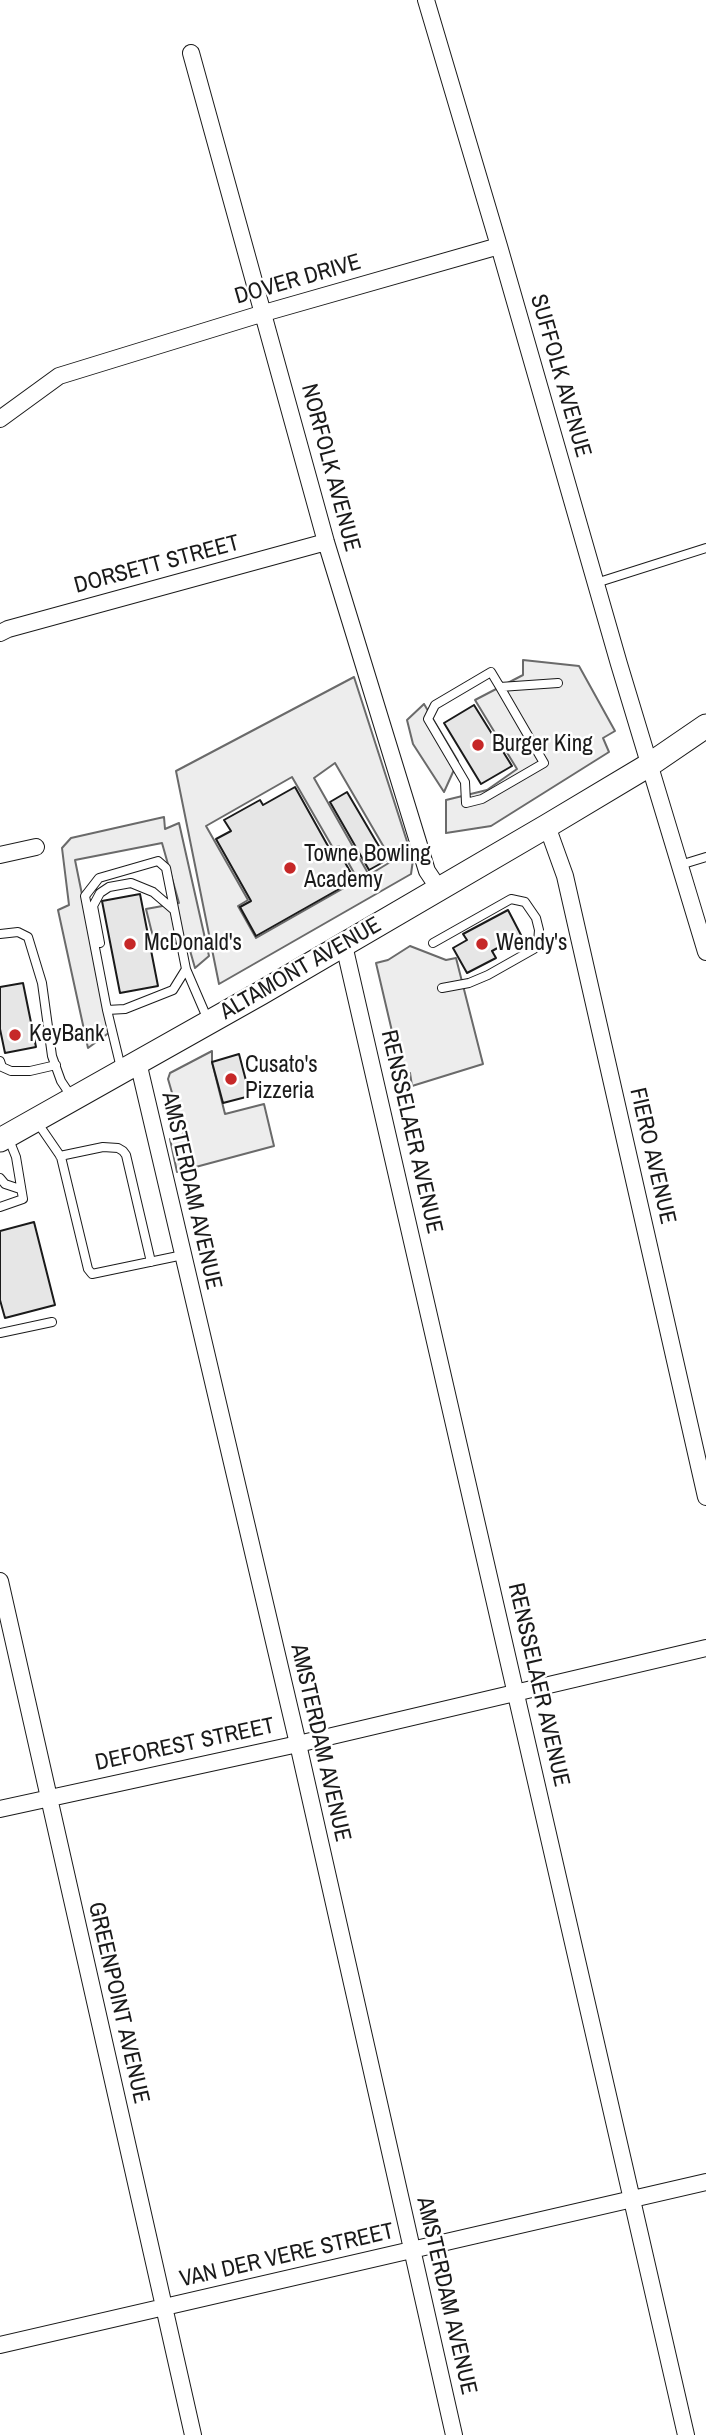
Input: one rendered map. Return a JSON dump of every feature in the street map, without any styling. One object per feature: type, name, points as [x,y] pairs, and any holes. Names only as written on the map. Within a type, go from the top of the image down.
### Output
[{"type":"main road","name":"ALTAMONT AVENUE","points":[[4,1138],[547,826],[649,765],[706,726]]},
{"type":"street","name":"SUFFOLK AVENUE","points":[[428,1],[649,765],[680,865],[700,911],[706,952]]},
{"type":"street","name":"NORFOLK AVENUE","points":[[191,54],[326,542],[427,871],[439,889]]},
{"type":"street","name":"DOVER DRIVE","points":[[0,419],[59,376],[264,313],[499,246]]},
{"type":"street","name":"DORSETT STREET","points":[[0,633],[326,542]]},
{"type":"street","name":"FIERO AVENUE","points":[[547,826],[565,876],[706,1497]]},
{"type":"street","points":[[0,855],[36,847]]},
{"type":"street","name":"RENSSELAER AVENUE","points":[[344,945],[686,2435]]},
{"type":"street","name":"AMSTERDAM AVENUE","points":[[130,1067],[183,1255],[298,1744],[454,2435]]},
{"type":"street","name":"GREENPOINT AVENUE","points":[[0,1581],[194,2435]]},
{"type":"street","name":"DEFOREST STREET","points":[[0,1809],[298,1744],[706,1648]]},
{"type":"street","name":"VAN DER VERE STREET","points":[[0,2344],[706,2182]]},
{"type":"lane","points":[[596,583],[706,548]]},
{"type":"lane","points":[[491,672],[500,687],[544,763],[482,799],[466,803],[465,782],[428,719],[435,705],[491,672]]},
{"type":"lane","points":[[500,687],[558,683]]},
{"type":"lane","points":[[680,865],[706,858]]},
{"type":"lane","points":[[130,1067],[107,1010],[85,896],[99,878],[158,861],[166,868],[186,969],[209,1022]]},
{"type":"lane","points":[[107,1010],[109,999],[93,906],[100,893],[109,887],[131,883],[153,892],[174,910]]},
{"type":"lane","points":[[433,943],[511,899],[525,902],[536,918],[539,930],[534,949],[488,975],[469,983],[442,988]]},
{"type":"lane","points":[[0,934],[18,932],[28,937],[43,984],[52,1056],[61,1081],[73,1099]]},
{"type":"lane","points":[[107,1010],[125,1009],[173,990],[186,969]]},
{"type":"lane","points":[[0,1061],[2,1067],[11,1071],[56,1065]]},
{"type":"lane","points":[[36,1119],[60,1157],[88,1269],[92,1274],[183,1255]]},
{"type":"lane","points":[[0,1207],[23,1199],[16,1157],[4,1138]]},
{"type":"lane","points":[[60,1157],[103,1147],[123,1151],[151,1262]]},
{"type":"lane","points":[[0,1178],[5,1184],[20,1189]]},
{"type":"lane","points":[[0,1333],[52,1322]]},
{"type":"shaded area","points":[[523,660],[579,666],[615,731],[603,738],[609,752],[491,826],[446,833],[446,800],[487,790],[517,769],[475,700],[523,675]]},
{"type":"shaded area","points":[[354,677],[413,860],[411,874],[219,984],[176,771]],"holes":[[[335,763],[392,861],[369,875],[314,778]],[[292,777],[333,848],[339,846],[358,880],[256,938],[238,906],[248,900],[206,826]]]},
{"type":"shaded area","points":[[424,704],[458,761],[444,792],[413,744],[407,720]]},
{"type":"shaded area","points":[[164,817],[165,829],[179,823],[209,956],[195,968],[187,940],[166,946],[155,945],[146,909],[179,903],[162,843],[75,860],[110,1032],[88,1048],[58,910],[69,905],[62,848],[71,838]]},
{"type":"shaded area","points":[[410,946],[446,960],[456,958],[483,1064],[412,1086],[410,1073],[402,1074],[376,963],[388,960]]},
{"type":"shaded area","points":[[212,1051],[212,1062],[225,1114],[264,1104],[274,1146],[177,1172],[170,1139],[184,1134],[168,1079],[170,1073]]},
{"type":"building","name":"Burger King","points":[[474,705],[512,766],[481,784],[444,723]]},
{"type":"building","name":"Towne Bowling Academy","points":[[295,787],[333,855],[339,852],[355,880],[256,936],[240,907],[251,901],[216,839],[231,831],[224,820],[260,800],[263,805]]},
{"type":"building","points":[[347,792],[387,860],[369,870],[330,802]]},
{"type":"building","name":"McDonald's","points":[[140,894],[158,986],[120,993],[102,901]]},
{"type":"building","name":"Wendy's","points":[[508,910],[521,935],[492,951],[496,958],[467,973],[453,948],[467,940],[463,934]]},
{"type":"building","points":[[23,983],[36,1047],[5,1053],[0,1029],[0,987]]},
{"type":"building","name":"Cusato's Pizzeria","points":[[239,1054],[250,1096],[223,1103],[212,1062]]},
{"type":"building","points":[[34,1222],[55,1305],[5,1318],[0,1300],[0,1231]]},
{"type":"place","name":"Burger King","points":[[478,745]]},
{"type":"place","name":"Towne Bowling Academy","points":[[290,868]]},
{"type":"place","name":"McDonald's","points":[[130,944]]},
{"type":"place","name":"Wendy's","points":[[482,944]]},
{"type":"place","name":"KeyBank","points":[[15,1035]]},
{"type":"place","name":"Cusato's Pizzeria","points":[[231,1079]]}]
